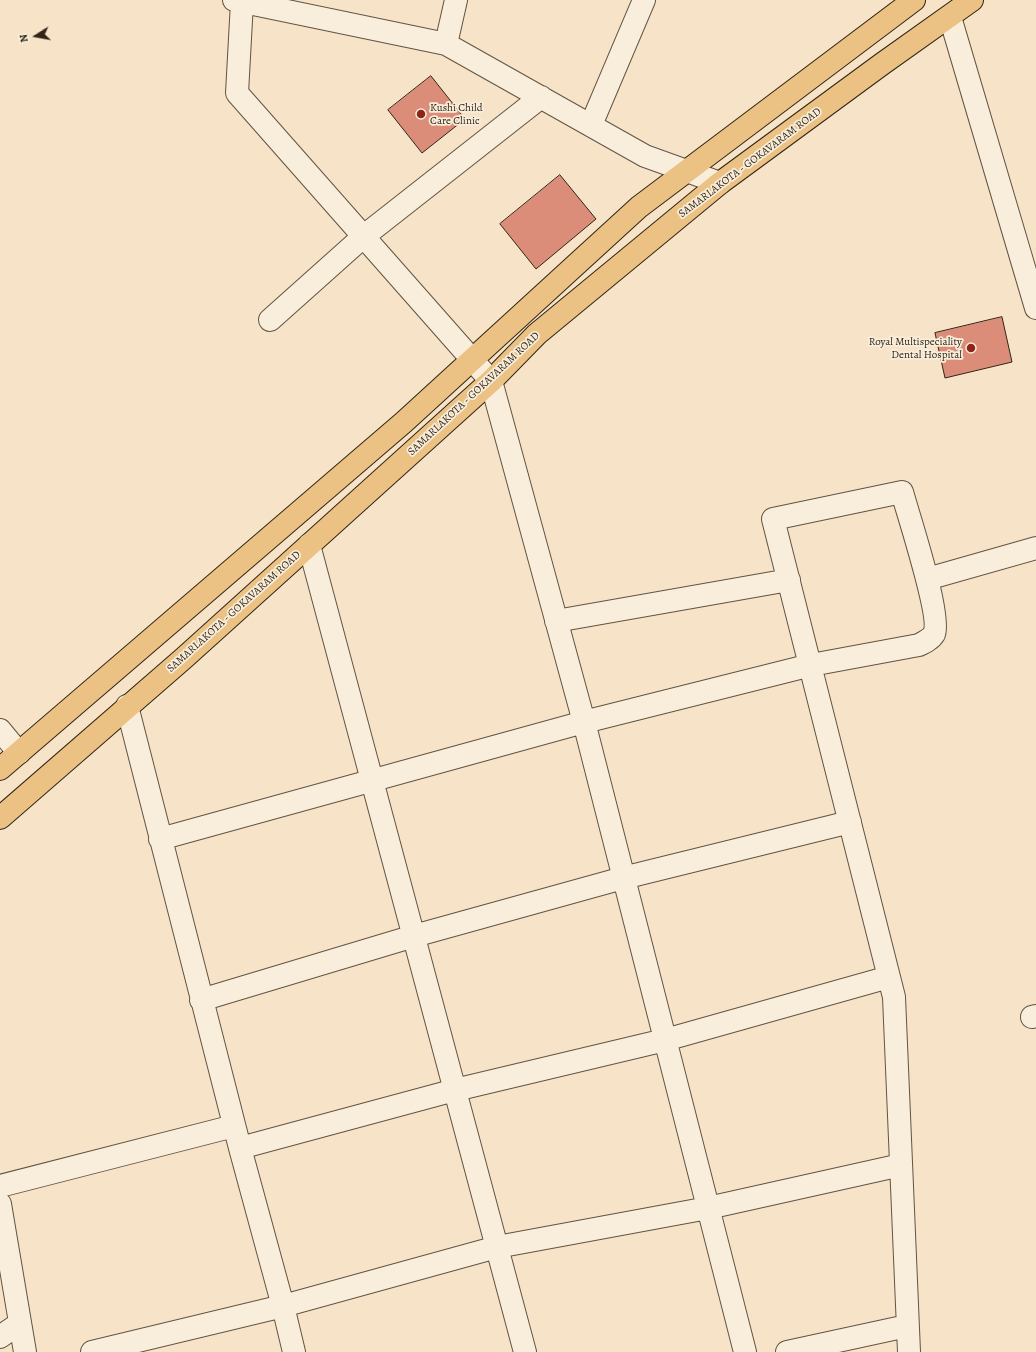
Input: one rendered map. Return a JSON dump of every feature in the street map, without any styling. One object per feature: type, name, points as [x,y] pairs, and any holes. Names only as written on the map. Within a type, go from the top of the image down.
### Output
[{"type":"main road","points":[[0,769],[404,422],[639,207],[914,0]]},
{"type":"main road","name":"SAMARLAKOTA - GOKAVARAM ROAD","points":[[0,818],[184,658],[491,381],[537,334],[720,183],[972,0]]},
{"type":"street","points":[[446,44],[456,0]]},
{"type":"street","points":[[591,126],[644,0]]},
{"type":"street","points":[[720,183],[645,156],[446,44],[282,5],[238,1],[237,92],[491,381],[584,722],[664,1040],[745,1352]]},
{"type":"street","points":[[950,17],[1036,308]]},
{"type":"street","points":[[270,320],[364,236],[541,97]]},
{"type":"street","points":[[160,839],[584,722],[811,665],[919,645],[928,640],[934,633],[935,620],[927,579],[902,492],[773,520],[811,665],[894,997],[908,1352]]},
{"type":"street","points":[[308,545],[373,781],[525,1352]]},
{"type":"street","points":[[927,579],[1036,548]]},
{"type":"street","points":[[556,621],[789,580]]},
{"type":"street","points":[[127,706],[234,1126],[294,1352]]},
{"type":"street","points":[[0,730],[19,753]]},
{"type":"street","points":[[202,1000],[414,936],[623,878],[850,822]]},
{"type":"street","points":[[240,1148],[455,1090],[664,1040],[889,977]]},
{"type":"street","points":[[0,1186],[234,1126]]},
{"type":"street","points":[[92,1352],[283,1306],[497,1247],[708,1208],[901,1165]]},
{"type":"street","points":[[0,1204],[25,1352]]},
{"type":"street","points":[[0,1337],[20,1323]]},
{"type":"street","points":[[787,1352],[907,1326]]},
{"type":"building","points":[[431,76],[465,119],[422,153],[388,110]]},
{"type":"building","points":[[560,175],[596,219],[536,269],[500,224]]},
{"type":"building","points":[[1002,317],[1012,362],[945,378],[935,333]]},
{"type":"place","name":"Kushi Child Care Clinic","points":[[421,114]]},
{"type":"place","name":"Royal Multispeciality Dental Hospital","points":[[971,348]]}]
